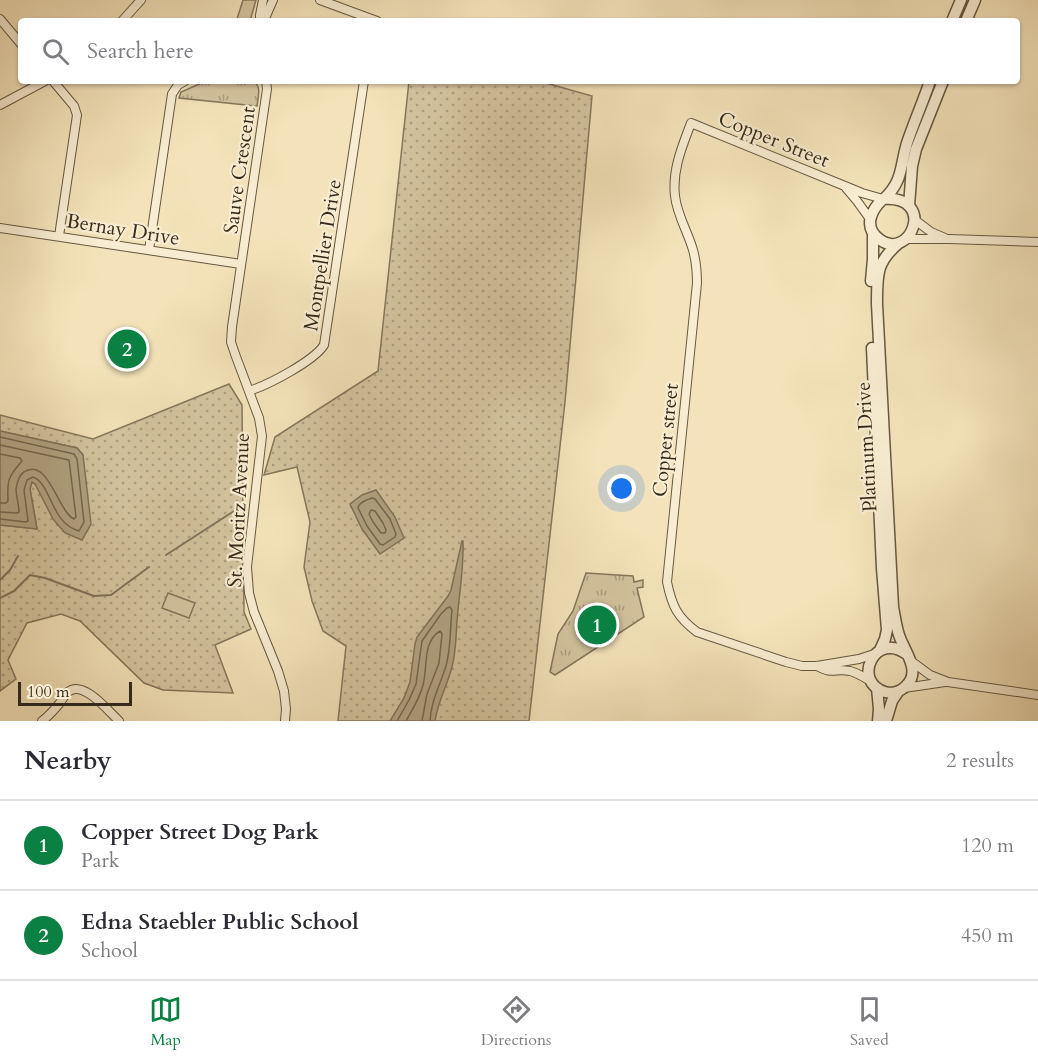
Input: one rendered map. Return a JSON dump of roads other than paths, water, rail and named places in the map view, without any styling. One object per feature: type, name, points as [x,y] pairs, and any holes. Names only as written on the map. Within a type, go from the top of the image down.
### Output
[{"type":"street","points":[[125,18],[141,0]]},
{"type":"street","points":[[260,18],[263,0]]},
{"type":"street","points":[[264,18],[273,0]]},
{"type":"street","points":[[320,0],[367,18]]},
{"type":"street","points":[[953,18],[961,0]]},
{"type":"street","points":[[967,18],[975,0]]},
{"type":"street","points":[[0,19],[18,40]]},
{"type":"street","points":[[0,105],[39,84]]},
{"type":"street","points":[[56,84],[74,106],[77,115],[59,236]]},
{"type":"street","points":[[149,250],[172,94],[181,84]]},
{"type":"street","name":"Sauve Crescent","points":[[242,264],[266,84]]},
{"type":"street","name":"Montpellier Drive","points":[[249,391],[278,379],[318,352],[324,345],[364,84]]},
{"type":"street","points":[[929,84],[907,144],[898,182],[872,212],[870,226],[873,234],[885,243],[892,244],[903,241],[949,239],[1038,242]]},
{"type":"street","points":[[909,206],[912,166],[916,149],[942,84]]},
{"type":"street","name":"Copper Street","points":[[691,123],[883,199]]},
{"type":"street","name":"Copper street","points":[[691,123],[675,174],[675,197],[693,251],[697,268],[697,283],[667,577],[671,600],[677,614],[698,632],[786,662],[802,666],[817,666],[827,672],[850,671],[874,685]]},
{"type":"street","name":"Copper Street","points":[[844,185],[870,219]]},
{"type":"street","points":[[883,199],[897,199],[909,206],[913,213],[914,227],[911,234],[903,241]]},
{"type":"street","points":[[915,220],[949,239]]},
{"type":"street","name":"Bernay Drive","points":[[0,228],[242,264]]},
{"type":"street","name":"Platinum Drive","points":[[873,234],[870,297],[887,630],[885,639],[877,652]]},
{"type":"street","name":"Platinum Drive","points":[[903,241],[882,261],[878,274],[877,304],[892,598],[897,629],[910,658]]},
{"type":"street","name":"St. Moritz Avenue","points":[[242,264],[231,342],[259,418],[262,436],[248,567],[249,593],[284,691],[285,721]]},
{"type":"street","points":[[817,666],[859,659],[888,648],[895,648],[902,651],[930,675],[948,681],[1038,695]]},
{"type":"street","points":[[877,652],[868,668],[879,709],[878,721]]},
{"type":"street","points":[[886,721],[892,701],[909,683],[912,676],[910,658]]},
{"type":"street","points":[[874,685],[883,692],[891,693],[948,681]]},
{"type":"street","points":[[42,721],[54,711],[68,692],[77,689],[89,693],[119,721]]},
{"type":"water","points":[[0,431],[77,448],[83,455],[91,524],[82,540],[65,533],[53,519],[32,482],[30,489],[37,529],[0,525]]},
{"type":"water","points":[[376,490],[395,517],[404,538],[380,554],[362,529],[350,504],[362,495]]},
{"type":"water","points":[[462,541],[463,562],[454,656],[435,721],[390,721],[404,698],[410,682],[417,637],[451,590]]},
{"type":"waterway","points":[[166,555],[234,511]]},
{"type":"waterway","points":[[0,580],[10,570],[18,556]]},
{"type":"waterway","points":[[0,598],[14,591],[30,575],[45,578],[94,596],[111,595],[149,567]]},
{"type":"place","name":"Edna Staebler Public School","points":[[127,349]]},
{"type":"place","name":"Copper Street Dog Park","points":[[597,625]]}]
